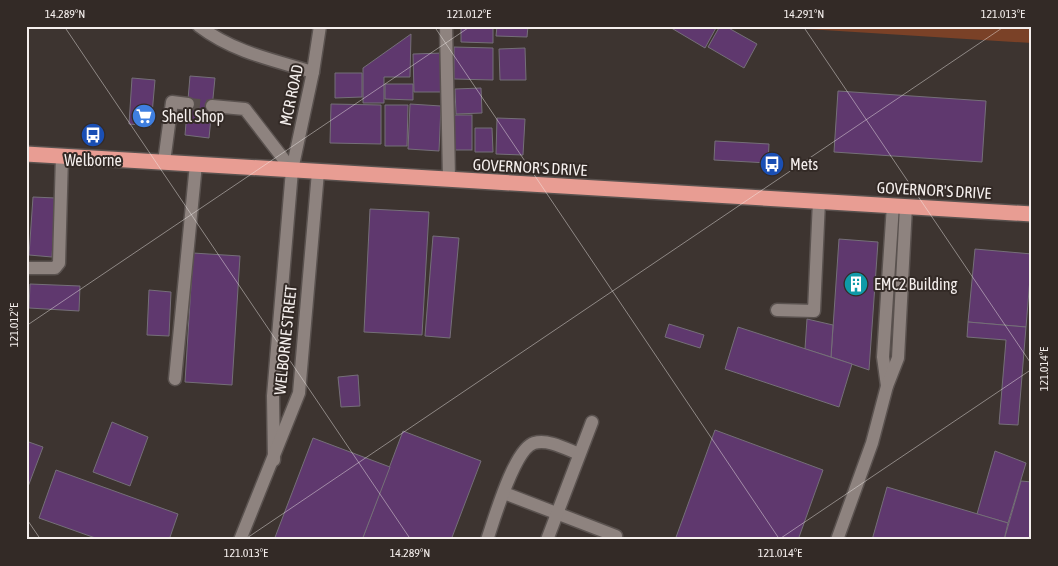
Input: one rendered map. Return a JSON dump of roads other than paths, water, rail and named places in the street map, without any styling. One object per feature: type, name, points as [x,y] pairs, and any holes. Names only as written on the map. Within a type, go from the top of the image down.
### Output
[{"type":"highway","name":"GOVERNOR'S DRIVE","points":[[26,154],[1032,214]]},
{"type":"street","name":"MCR ROAD","points":[[285,250],[292,170],[313,72],[320,26]]},
{"type":"street","points":[[446,26],[449,179]]},
{"type":"street","points":[[200,27],[223,43],[250,54],[313,72]]},
{"type":"street","points":[[164,162],[172,102],[188,104]]},
{"type":"street","points":[[212,106],[246,108],[292,170]]},
{"type":"street","points":[[26,268],[49,269],[55,268],[59,263],[62,156]]},
{"type":"street","points":[[175,379],[196,164]]},
{"type":"street","name":"WELBORNE STREET","points":[[240,540],[274,460],[299,393],[318,172]]},
{"type":"street","points":[[776,310],[814,311],[819,201]]},
{"type":"street","points":[[837,540],[872,443],[887,386],[883,357],[900,205]]},
{"type":"street","name":"WELBORNE STREET","points":[[274,460],[273,396],[285,250]]},
{"type":"street","points":[[547,540],[592,422]]},
{"type":"street","points":[[487,540],[504,493],[522,452],[534,443],[548,443],[580,454]]},
{"type":"street","points":[[504,493],[616,536]]},
{"type":"tunnel","points":[[188,104],[212,106]]},
{"type":"place","name":"Shell Shop","points":[[144,116]]},
{"type":"place","name":"Welborne","points":[[93,135]]},
{"type":"place","name":"Mets","points":[[772,164]]},
{"type":"place","name":"EMC2 Building","points":[[856,284]]}]
